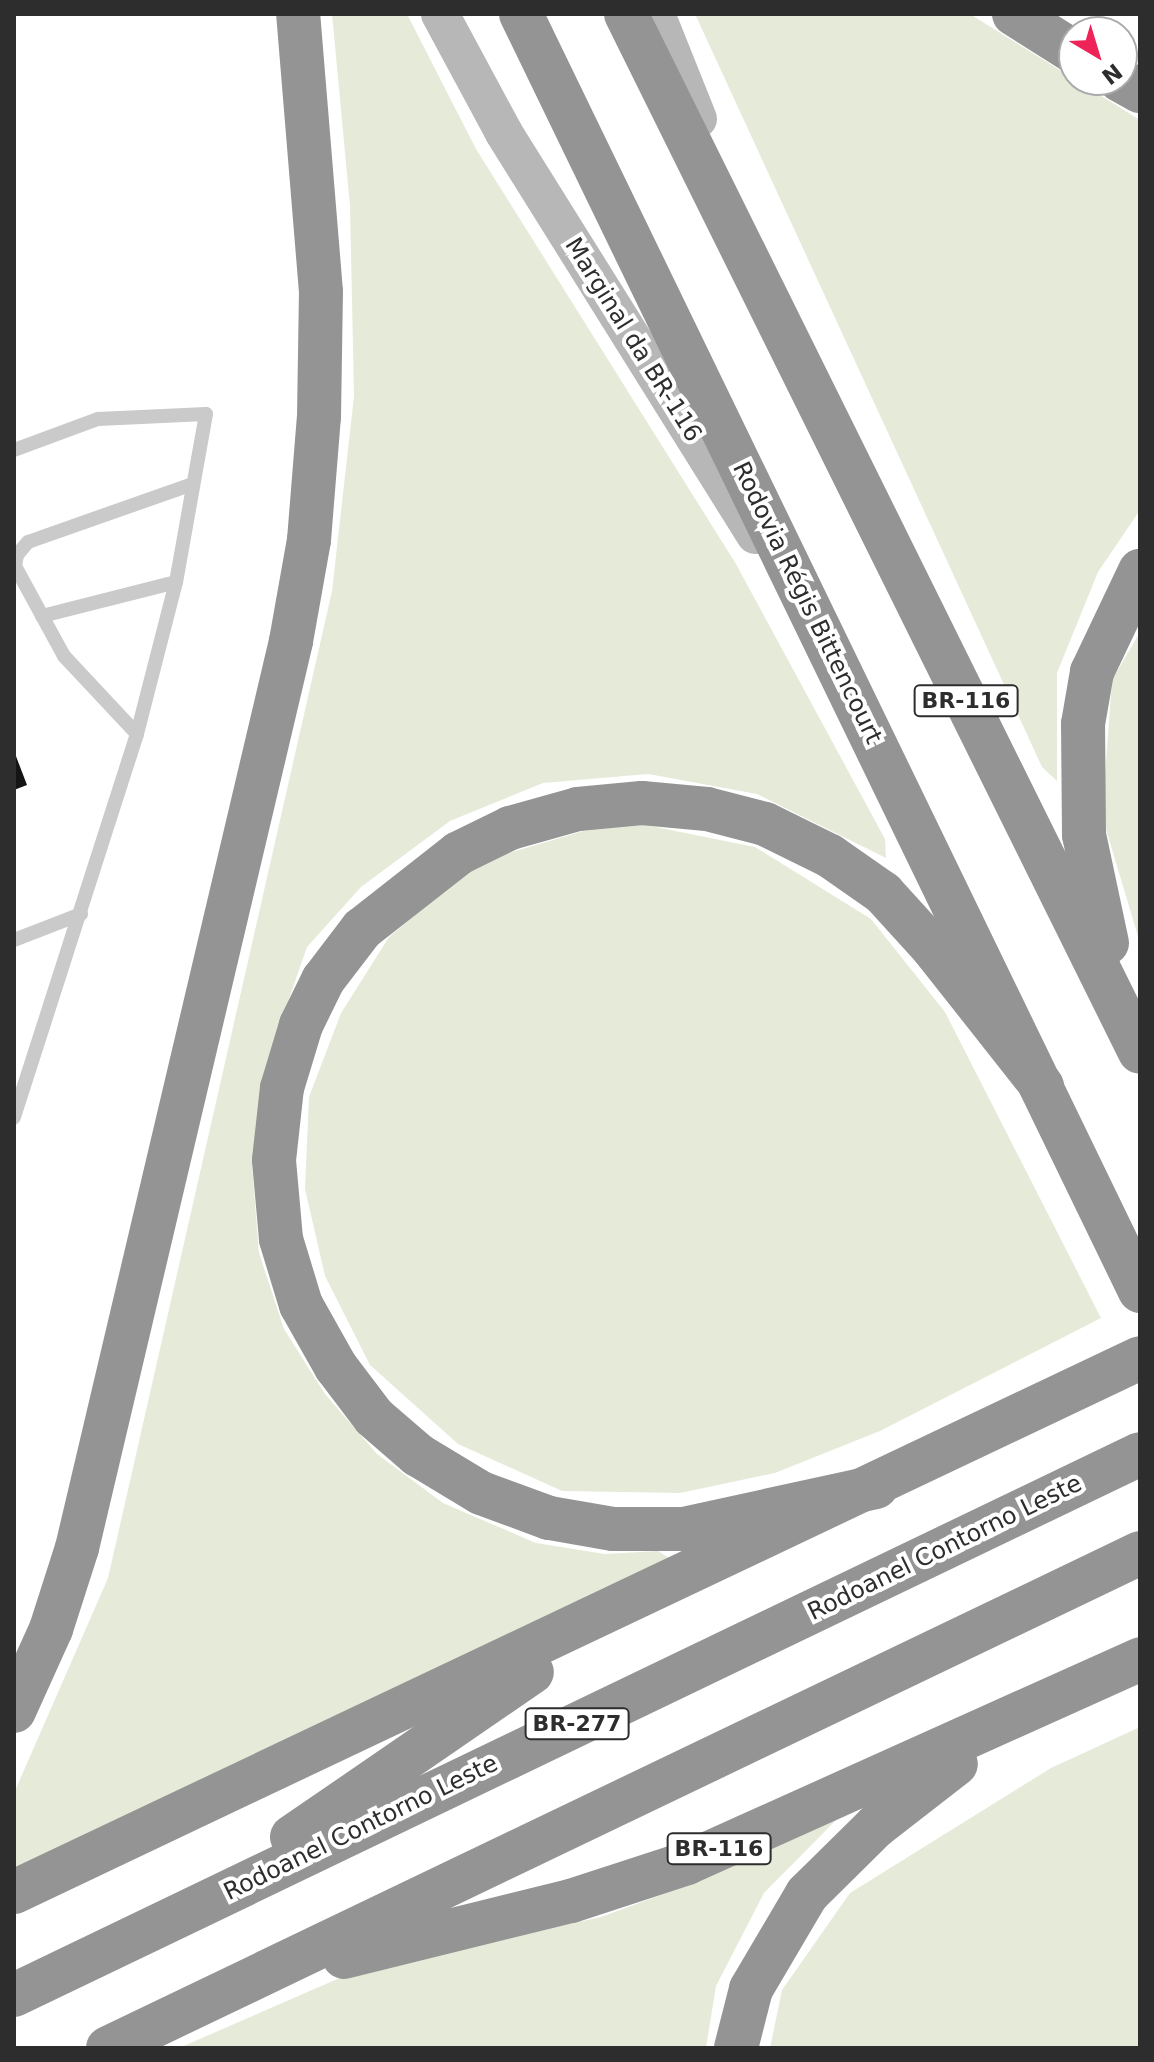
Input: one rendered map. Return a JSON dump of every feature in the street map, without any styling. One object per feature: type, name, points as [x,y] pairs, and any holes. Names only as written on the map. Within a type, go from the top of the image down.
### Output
[{"type":"highway","points":[[14,1711],[51,1629],[77,1548],[304,569],[319,417],[321,292],[298,14]]},
{"type":"highway","name":"Rodovia Régis Bittencourt","points":[[521,14],[1140,1291]]},
{"type":"highway","name":"BR-116","points":[[626,14],[1135,1041]]},
{"type":"highway","points":[[1014,14],[1058,42]]},
{"type":"highway","points":[[1135,1041],[1093,891],[1080,782],[1092,672],[1140,571]]},
{"type":"highway","points":[[876,1487],[683,1529],[613,1529],[549,1518],[481,1493],[418,1455],[374,1417],[336,1367],[301,1305],[281,1239],[274,1160],[282,1088],[301,1025],[323,980],[362,929],[459,853],[510,828],[578,809],[642,803],[707,809],[765,824],[872,886],[933,948],[1042,1086]]},
{"type":"highway","points":[[14,1892],[876,1487],[1140,1358]]},
{"type":"highway","name":"Rodoanel Contorno Leste","points":[[14,1995],[1140,1454]]},
{"type":"highway","points":[[230,1989],[1140,1553]]},
{"type":"highway","points":[[156,1927],[640,1598]]},
{"type":"highway","name":"BR-116","points":[[108,2048],[230,1989],[628,1885],[1021,1716],[1140,1659]]},
{"type":"highway","points":[[736,2048],[751,1989],[807,1894],[876,1826],[1021,1716]]},
{"type":"main road","name":"Marginal da BR-116","points":[[440,14],[553,213],[835,661]]},
{"type":"main road","points":[[656,14],[791,351]]},
{"type":"lane","points":[[14,450],[98,419],[206,414],[176,582],[137,734],[14,1118]]},
{"type":"lane","points":[[137,734],[64,656],[15,566],[28,542],[193,484]]},
{"type":"lane","points":[[42,616],[176,582]]},
{"type":"lane","points":[[14,940],[81,914]]},
{"type":"green space","points":[[332,14],[407,14],[476,149],[736,564],[885,839],[886,858],[757,794],[648,774],[543,783],[450,821],[361,887],[307,947],[267,1062],[252,1164],[259,1253],[284,1329],[325,1394],[377,1454],[443,1503],[536,1543],[605,1554],[658,1551],[672,1560],[14,1868],[14,1793],[108,1578],[332,591],[354,396],[350,206]]},
{"type":"green space","points":[[695,14],[970,14],[1058,69],[1058,96],[1102,96],[1140,120],[1140,510],[1098,572],[1057,673],[1057,781],[1042,767]]},
{"type":"green space","points":[[1140,632],[1140,943],[1102,816],[1112,680]]},
{"type":"green space","points":[[621,820],[755,847],[871,919],[945,1012],[1101,1318],[880,1431],[775,1473],[680,1493],[562,1491],[458,1444],[370,1365],[325,1276],[305,1189],[309,1097],[341,1013],[389,937],[478,862]]},
{"type":"green space","points":[[1140,1727],[1140,2048],[770,2048],[782,1990],[850,1893],[1051,1768]]},
{"type":"green space","points":[[845,1811],[764,1893],[716,1986],[706,2048],[179,2048],[358,1970],[601,1917],[677,1889]]},
{"type":"building","points":[[14,751],[27,785],[14,790]]}]
